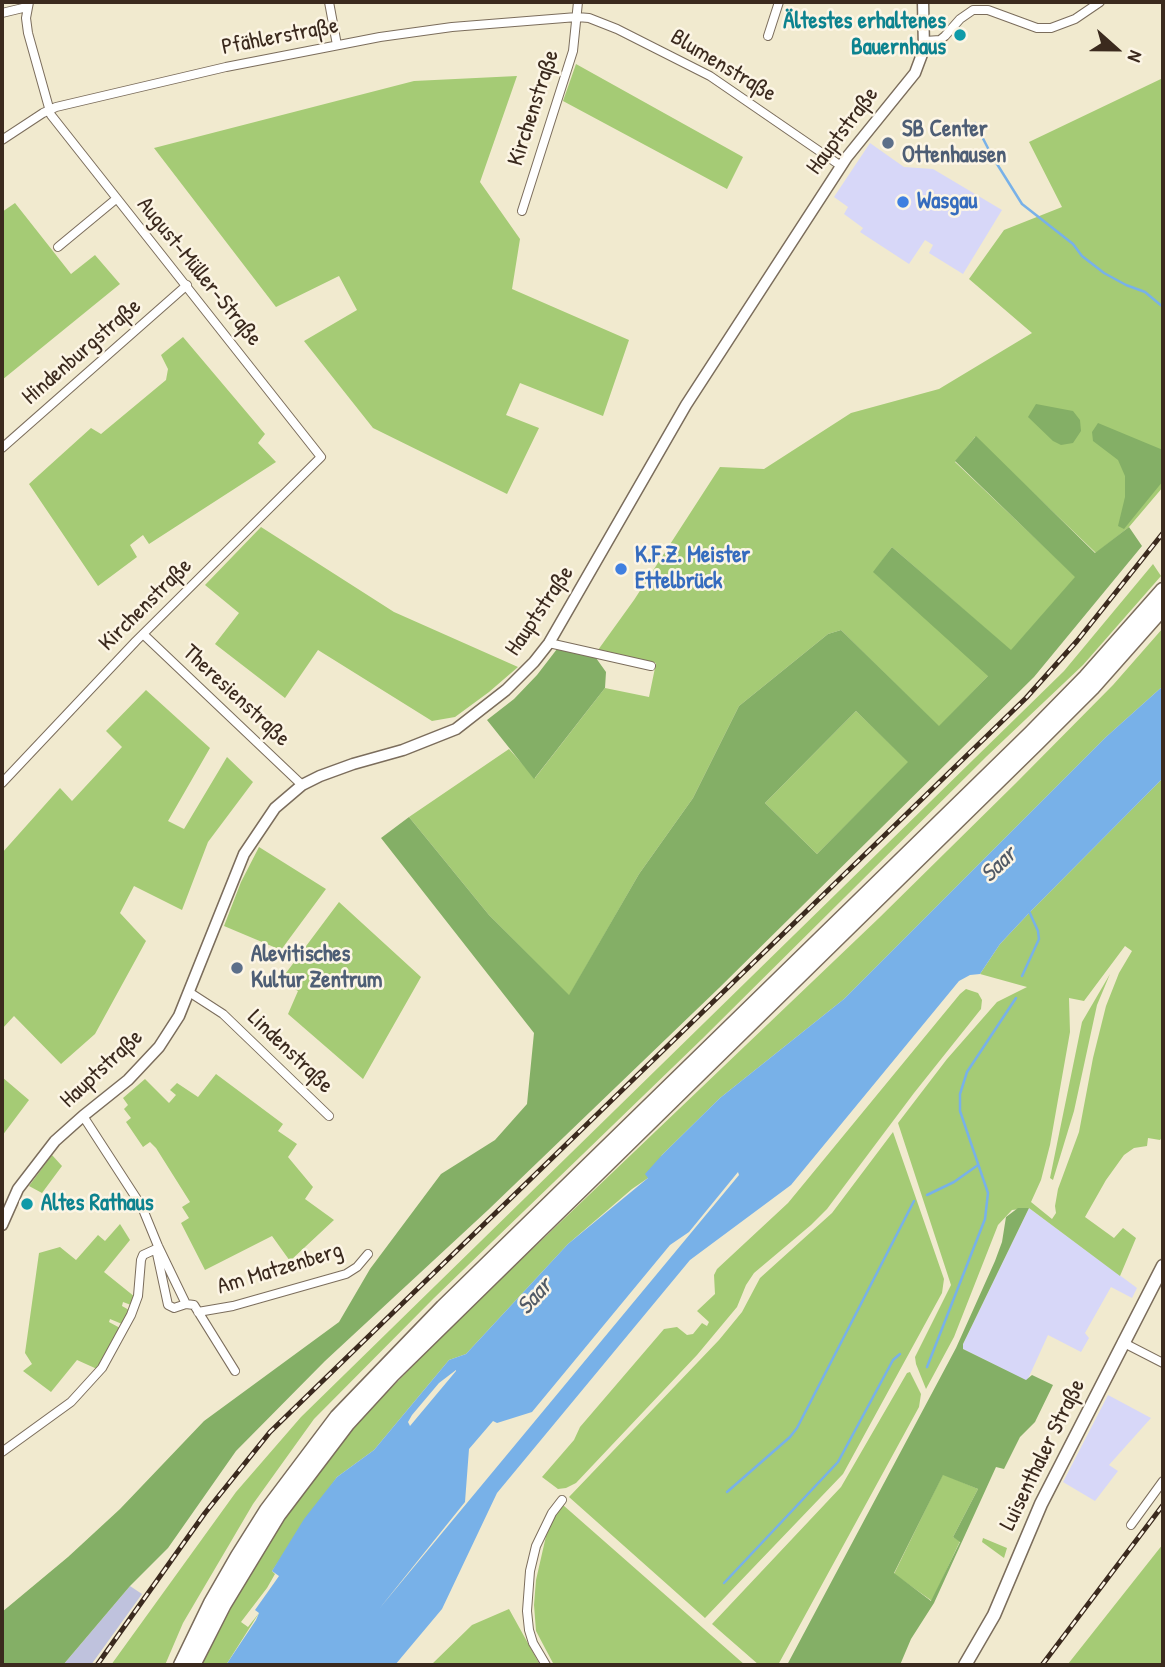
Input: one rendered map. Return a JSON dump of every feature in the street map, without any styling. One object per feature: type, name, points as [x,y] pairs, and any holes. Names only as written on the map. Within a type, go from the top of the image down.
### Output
[{"type":"highway","points":[[181,1665],[211,1602],[267,1510],[337,1417],[383,1367],[1014,750],[1086,677],[1163,590]]},
{"type":"highway","points":[[193,1665],[224,1604],[278,1515],[347,1424],[392,1375],[1038,742],[1092,688],[1163,608]]},
{"type":"main road","name":"Hauptstraße","points":[[2,1225],[13,1199],[30,1172],[55,1141],[128,1080],[159,1048],[179,1016],[244,854],[275,808],[302,785],[334,770],[403,750],[456,729],[506,690],[549,643],[686,405],[841,166],[915,73],[921,61],[925,41],[923,2]]},
{"type":"main road","name":"Luisenthaler Straße","points":[[965,1665],[994,1615],[1030,1527],[1163,1266]]},
{"type":"street","points":[[329,2],[337,45]]},
{"type":"street","name":"Kirchenstraße","points":[[522,211],[573,51],[578,2]]},
{"type":"street","points":[[768,36],[779,2]]},
{"type":"street","points":[[925,41],[934,41],[945,36],[975,6],[1037,28],[1051,28],[1074,19],[1100,2]]},
{"type":"street","points":[[2,13],[28,4],[28,33],[48,110]]},
{"type":"street","name":"Pfählerstraße","points":[[2,140],[48,110],[226,67],[337,45],[452,27],[577,17]]},
{"type":"street","name":"Blumenstraße","points":[[577,17],[589,18],[617,29],[710,76],[841,166]]},
{"type":"street","name":"August-Müller-Straße","points":[[48,110],[321,457]]},
{"type":"street","points":[[58,247],[116,199]]},
{"type":"street","name":"Hindenburgstraße","points":[[2,448],[187,285]]},
{"type":"street","name":"Kirchenstraße","points":[[2,783],[143,635],[321,457]]},
{"type":"street","name":"Theresienstraße","points":[[143,635],[302,785]]},
{"type":"street","points":[[549,643],[651,666]]},
{"type":"street","name":"Lindenstraße","points":[[189,992],[223,1014],[329,1116]]},
{"type":"street","points":[[83,1116],[142,1207],[157,1247],[187,1304]]},
{"type":"street","points":[[157,1247],[168,1305],[174,1308],[194,1305],[235,1371]]},
{"type":"street","points":[[2,1452],[71,1402],[102,1368],[138,1296],[141,1259],[157,1247]]},
{"type":"street","name":"Am Matzenberg","points":[[198,1312],[233,1306],[346,1274],[357,1267],[368,1254]]},
{"type":"street","points":[[1122,1342],[1163,1363]]},
{"type":"street","points":[[1131,1525],[1163,1481]]},
{"type":"street","points":[[546,1665],[533,1643],[529,1629],[530,1571],[536,1546],[552,1513],[562,1500]]},
{"type":"shaded area","points":[[870,143],[904,167],[933,169],[1002,210],[963,274],[929,253],[933,245],[925,240],[909,264],[860,232],[863,228],[844,214],[848,207],[834,197]]},
{"type":"shaded area","points":[[1029,1208],[1137,1288],[1132,1298],[1111,1287],[1085,1333],[1089,1338],[1081,1352],[1048,1335],[1027,1381],[963,1349],[963,1344]]},
{"type":"shaded area","points":[[1108,1395],[1151,1418],[1109,1465],[1118,1471],[1095,1501],[1063,1482]]},
{"type":"shaded area","points":[[130,1586],[142,1594],[91,1665],[63,1665]]},
{"type":"green space","points":[[576,64],[743,157],[727,189],[563,101]]},
{"type":"green space","points":[[517,76],[480,182],[520,239],[512,289],[629,340],[603,416],[520,383],[506,415],[539,428],[507,494],[373,428],[304,341],[357,310],[339,276],[276,307],[154,148],[414,81]]},
{"type":"green space","points":[[1163,78],[1163,487],[1129,527],[1096,553],[975,437],[955,462],[1076,577],[1011,651],[892,547],[874,572],[989,675],[939,727],[841,630],[828,634],[739,706],[693,798],[639,874],[569,996],[489,915],[409,817],[509,749],[535,778],[605,688],[649,697],[656,663],[598,650],[634,600],[720,467],[764,469],[851,413],[939,389],[1032,333],[969,279],[1004,230],[1062,207],[1029,142]]},
{"type":"green space","points":[[15,203],[71,274],[95,255],[120,284],[2,380],[2,212]]},
{"type":"green space","points":[[183,337],[265,434],[258,443],[276,462],[149,544],[143,535],[130,545],[137,557],[98,586],[29,484],[91,428],[101,434],[166,380],[168,369],[161,355]]},
{"type":"green space","points":[[1036,404],[1073,411],[1080,420],[1081,431],[1073,443],[1061,445],[1053,441],[1028,417]]},
{"type":"green space","points":[[1098,423],[1163,450],[1163,481],[1124,529],[1118,526],[1125,497],[1125,476],[1118,460],[1093,441],[1092,432]]},
{"type":"green space","points":[[976,436],[1095,553],[1129,527],[1142,546],[1034,677],[719,988],[488,1210],[325,1361],[236,1451],[168,1548],[130,1586],[63,1665],[2,1665],[2,1612],[120,1509],[204,1421],[339,1322],[370,1269],[441,1174],[495,1140],[527,1104],[534,1033],[381,838],[409,817],[489,915],[569,995],[639,874],[693,798],[739,706],[828,634],[841,630],[939,726],[988,676],[873,572],[892,547],[1011,650],[1075,577],[955,461]],"holes":[[[856,711],[908,762],[817,854],[765,803]]]},
{"type":"green space","points":[[261,527],[394,612],[518,667],[455,717],[432,721],[318,650],[285,698],[215,644],[239,613],[205,585]]},
{"type":"green space","points":[[1153,564],[1161,576],[1083,665],[434,1298],[314,1419],[253,1504],[183,1623],[165,1665],[111,1665],[236,1492],[301,1417],[1064,671]]},
{"type":"green space","points":[[1163,628],[1163,686],[1106,737],[844,999],[720,1098],[662,1155],[648,1178],[568,1244],[466,1354],[449,1360],[374,1450],[337,1477],[272,1571],[275,1574],[267,1588],[241,1622],[248,1627],[259,1613],[226,1665],[199,1665],[223,1611],[275,1527],[342,1438],[457,1321],[879,918],[1016,783],[1113,685]]},
{"type":"green space","points":[[557,649],[596,658],[606,672],[605,688],[534,779],[487,720],[514,699]]},
{"type":"green space","points":[[146,690],[210,748],[168,821],[184,829],[227,757],[253,782],[208,842],[182,910],[134,886],[120,913],[146,941],[95,1034],[61,1064],[14,1016],[2,1029],[2,853],[60,788],[72,801],[122,747],[106,731]]},
{"type":"green space","points":[[856,711],[909,762],[817,854],[765,803]]},
{"type":"green space","points":[[1163,778],[1163,1136],[1160,1140],[1148,1138],[1147,1146],[1134,1148],[1124,1155],[1085,1217],[1114,1238],[1123,1228],[1136,1238],[1120,1276],[1029,1208],[1012,1210],[998,1225],[954,1337],[926,1389],[915,1357],[951,1285],[898,1123],[947,1059],[997,1002],[1027,987],[980,974],[1000,944]],"holes":[[[1125,946],[1132,951],[1119,973],[1106,1006],[1079,1132],[1058,1189],[1056,1213],[1052,1219],[1031,1202],[1041,1180],[1050,1145],[1070,1032],[1069,998],[1084,1001]]]},
{"type":"green space","points":[[259,847],[326,889],[281,950],[224,926],[241,882]]},
{"type":"green space","points":[[339,902],[421,977],[363,1079],[288,1014],[298,991],[280,981]]},
{"type":"green space","points":[[1110,974],[1097,1005],[1074,1111],[1053,1180],[1050,1178],[1082,1022]]},
{"type":"green space","points":[[966,989],[978,993],[982,1000],[981,1009],[827,1209],[754,1273],[737,1307],[697,1355],[576,1483],[558,1489],[542,1477],[574,1440],[580,1427],[664,1329],[677,1327],[687,1335],[693,1334],[702,1323],[707,1326],[709,1322],[697,1311],[715,1294],[714,1275],[717,1269],[788,1203]]},
{"type":"green space","points":[[216,1074],[283,1124],[278,1131],[297,1144],[288,1157],[313,1187],[305,1199],[334,1220],[290,1261],[272,1236],[205,1270],[181,1223],[189,1218],[182,1207],[190,1202],[156,1148],[150,1142],[143,1147],[126,1122],[131,1118],[124,1109],[128,1105],[123,1098],[145,1079],[169,1103],[176,1095],[170,1090],[177,1083],[198,1097]]},
{"type":"green space","points":[[2,1077],[29,1100],[2,1136]]},
{"type":"green space","points":[[893,1132],[944,1279],[942,1293],[843,1474],[705,1618],[569,1497],[719,1340],[742,1312],[760,1278],[832,1213]]},
{"type":"green space","points":[[52,1155],[62,1166],[42,1193],[29,1186]]},
{"type":"green space","points":[[1018,1208],[1029,1208],[963,1344],[963,1349],[1026,1380],[1032,1375],[1053,1385],[1035,1422],[1020,1437],[1004,1469],[996,1467],[934,1603],[911,1639],[900,1665],[787,1665],[956,1348],[995,1261],[1002,1242],[1006,1217]],"holes":[[[943,1475],[978,1489],[953,1537],[960,1542],[931,1601],[894,1573]]]},
{"type":"green space","points":[[120,1224],[130,1240],[104,1272],[135,1297],[131,1305],[123,1302],[122,1306],[129,1310],[122,1324],[110,1319],[109,1322],[120,1328],[97,1369],[77,1360],[51,1392],[23,1371],[32,1364],[25,1353],[39,1253],[60,1247],[76,1260],[98,1235],[105,1241]]},
{"type":"green space","points":[[910,1372],[921,1394],[919,1407],[778,1665],[759,1665],[712,1624],[841,1487]]},
{"type":"green space","points":[[943,1474],[978,1489],[953,1537],[960,1541],[932,1601],[894,1574]]},
{"type":"green space","points":[[563,1505],[745,1665],[554,1665],[536,1631],[534,1605],[536,1580],[546,1536],[555,1515]]},
{"type":"green space","points":[[983,1538],[1007,1548],[1004,1558],[982,1542]]},
{"type":"green space","points":[[1163,1544],[1163,1665],[1069,1665],[1068,1664]]},
{"type":"green space","points":[[509,1609],[540,1665],[431,1665],[472,1625]]},
{"type":"water","name":"Saar","points":[[1163,686],[1163,778],[1000,944],[980,974],[970,975],[959,981],[791,1185],[690,1260],[497,1493],[442,1609],[395,1665],[226,1665],[256,1620],[259,1613],[255,1610],[279,1576],[272,1571],[304,1519],[337,1477],[374,1450],[449,1360],[466,1354],[568,1244],[648,1178],[645,1174],[662,1155],[720,1098],[844,999],[1106,737]],"holes":[[[738,1172],[739,1175],[379,1609],[465,1502],[469,1449],[493,1421],[497,1423],[532,1412],[670,1245],[689,1232]],[[456,1371],[410,1426],[408,1422],[412,1415],[439,1383]]]},
{"type":"waterway","points":[[975,123],[1022,204],[1073,244],[1082,256],[1104,273],[1145,292],[1163,307]]},
{"type":"waterway","points":[[1022,976],[1039,939],[1028,909]]},
{"type":"waterway","points":[[927,1367],[985,1219],[988,1193],[960,1111],[960,1094],[967,1072],[1016,998]]},
{"type":"waterway","points":[[927,1195],[954,1182],[978,1165]]},
{"type":"waterway","points":[[727,1492],[797,1428],[914,1201]]},
{"type":"waterway","points":[[724,1583],[838,1462],[893,1360],[900,1354]]},
{"type":"railway","points":[[97,1665],[205,1513],[270,1432],[1026,698],[1077,641],[1163,533]]},
{"type":"railway","points":[[1042,1665],[1163,1505]]},
{"type":"place","name":"Ältestes erhaltenes Bauernhaus","points":[[960,35]]},
{"type":"place","name":"SB Center Ottenhausen","points":[[888,143]]},
{"type":"place","name":"Wasgau","points":[[903,202]]},
{"type":"place","name":"K.F.Z. Meister Ettelbrück","points":[[621,569]]},
{"type":"place","name":"Alevitisches Kultur Zentrum","points":[[237,968]]},
{"type":"place","name":"Altes Rathaus","points":[[27,1204]]}]
